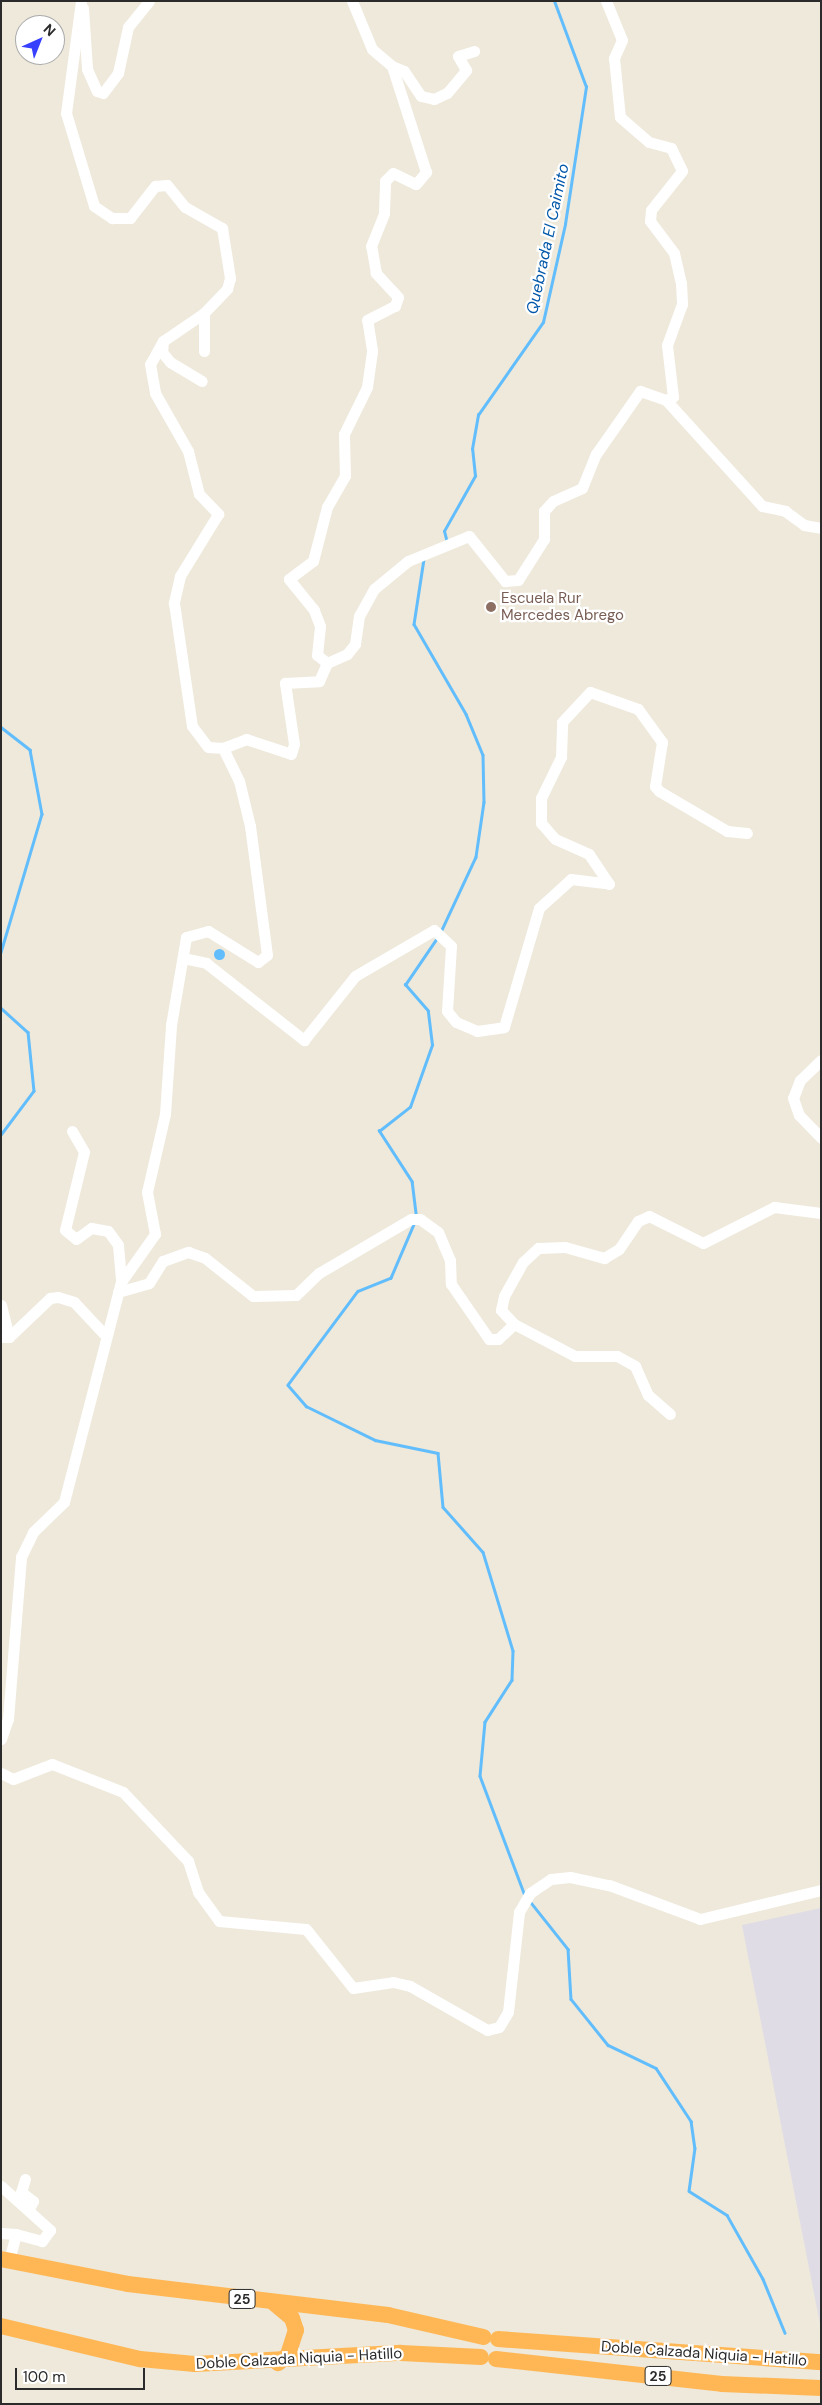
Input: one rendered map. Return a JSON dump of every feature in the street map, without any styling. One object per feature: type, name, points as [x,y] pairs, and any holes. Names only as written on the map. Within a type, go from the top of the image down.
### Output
[{"type":"highway","name":"Doble Calzada Niquia - Hatillo","points":[[5,2260],[128,2284],[388,2315],[490,2338],[821,2362]]},
{"type":"highway","points":[[272,2302],[292,2318],[296,2330],[288,2355],[278,2363]]},
{"type":"highway","name":"Doble Calzada Niquia - Hatillo","points":[[1,2326],[140,2359],[196,2364],[278,2363],[400,2353],[488,2358],[722,2384],[821,2388]]},
{"type":"street","points":[[149,1],[128,27],[118,73],[102,93],[97,92],[87,69],[86,16],[81,1],[66,113],[94,206],[102,214],[122,219],[136,215],[155,186],[167,185],[185,207],[222,228],[230,278],[220,300],[163,341],[150,364],[155,393],[188,451],[199,494],[218,514],[180,576],[174,603],[192,726],[208,747],[223,748],[246,739],[291,754],[294,744],[285,682],[319,681],[327,663],[352,650],[359,616],[374,590],[408,561],[463,536],[474,538],[504,581],[518,580],[544,539],[544,511],[553,501],[582,488],[596,454],[616,430],[633,395],[647,390],[666,400],[762,506],[785,511],[804,525],[821,528]]},
{"type":"street","points":[[352,1],[372,49],[392,66],[404,71],[421,96],[434,99],[447,93],[466,70],[458,56],[474,51]]},
{"type":"street","points":[[606,1],[622,40],[614,58],[620,117],[649,142],[671,148],[682,171],[651,210],[650,221],[674,253],[681,283],[682,304],[667,345],[673,397],[666,400]]},
{"type":"street","points":[[327,663],[318,655],[320,626],[314,610],[289,579],[312,561],[324,516],[345,476],[344,434],[368,387],[372,350],[367,320],[395,306],[398,297],[376,273],[371,246],[384,213],[385,181],[393,174],[411,183],[425,178],[420,147],[406,119],[392,66]]},
{"type":"street","points":[[204,313],[204,351]]},
{"type":"street","points":[[163,341],[162,352],[170,362],[202,380]]},
{"type":"street","points":[[183,958],[206,962],[304,1040],[355,976],[434,930],[451,946],[447,1011],[456,1022],[477,1031],[504,1027],[539,908],[571,879],[608,886],[610,882],[589,854],[555,839],[541,823],[541,798],[561,757],[562,722],[590,692],[638,709],[662,742],[655,786],[659,792],[727,831],[747,833]]},
{"type":"street","points":[[1,1739],[8,1719],[22,1557],[33,1532],[64,1502],[105,1335],[120,1287],[155,1234],[148,1192],[165,1114],[169,1042],[186,937],[208,931],[258,962],[267,955],[250,826],[239,781],[223,748]]},
{"type":"street","points":[[821,1060],[800,1080],[793,1098],[799,1115],[821,1138]]},
{"type":"street","points":[[72,1131],[84,1152],[65,1230],[76,1239],[91,1228],[108,1231],[118,1245],[120,1287]]},
{"type":"street","points":[[670,1414],[648,1395],[635,1366],[617,1356],[575,1356],[514,1324],[501,1310],[504,1296],[523,1262],[538,1248],[564,1247],[604,1258],[620,1249],[638,1221],[649,1216],[702,1243],[774,1207],[821,1213]]},
{"type":"street","points":[[120,1287],[149,1283],[163,1260],[188,1252],[205,1258],[253,1296],[296,1295],[319,1273],[411,1219],[420,1219],[430,1223],[444,1242],[451,1284],[479,1331],[489,1339],[498,1339],[514,1324]]},
{"type":"street","points":[[5,1337],[50,1298],[58,1297],[74,1302],[105,1335]]},
{"type":"street","points":[[1,1305],[5,1337]]},
{"type":"street","points":[[1,1774],[13,1778],[52,1764],[123,1792],[188,1861],[198,1892],[219,1920],[256,1928],[306,1929],[316,1938],[353,1988],[393,1982],[410,1986],[494,2031],[508,2012],[519,1912],[530,1893],[551,1879],[570,1877],[609,1884],[700,1918],[821,1890]]},
{"type":"street","points":[[25,2178],[21,2192],[33,2201],[29,2209]]},
{"type":"street","points":[[1,2186],[47,2225],[48,2238],[42,2241],[16,2234],[1,2233]]},
{"type":"street","points":[[5,2260],[16,2234]]},
{"type":"shaded area","points":[[821,1908],[821,2329],[742,1925]]},
{"type":"water","points":[[219,948],[225,954],[219,960],[213,954]]},
{"type":"waterway","name":"Quebrada El Caimito","points":[[447,543],[444,531],[475,476],[472,449],[478,415],[543,322],[565,224],[586,87],[554,1]]},
{"type":"waterway","name":"Quebrada El Caimito","points":[[424,559],[414,624],[466,714],[483,755],[484,802],[476,857],[441,932]]},
{"type":"waterway","points":[[1,727],[30,750],[42,814],[1,952]]},
{"type":"waterway","name":"Quebrada El Caimito","points":[[416,1217],[412,1182],[379,1131],[410,1107],[432,1045],[428,1011],[405,985],[437,938]]},
{"type":"waterway","points":[[1,1008],[28,1032],[34,1091],[1,1135]]},
{"type":"waterway","name":"Quebrada El Caimito","points":[[415,1222],[391,1278],[358,1291],[288,1385],[306,1406],[375,1440],[438,1453],[443,1507],[483,1552],[513,1651],[512,1680],[485,1722],[480,1776],[524,1893]]},
{"type":"waterway","points":[[529,1900],[568,1949],[571,1999],[608,2045],[656,2068],[691,2121],[695,2148],[689,2191],[727,2215],[763,2279],[785,2333]]},
{"type":"place","name":"Escuela Rur Mercedes Abrego","points":[[491,607]]}]
